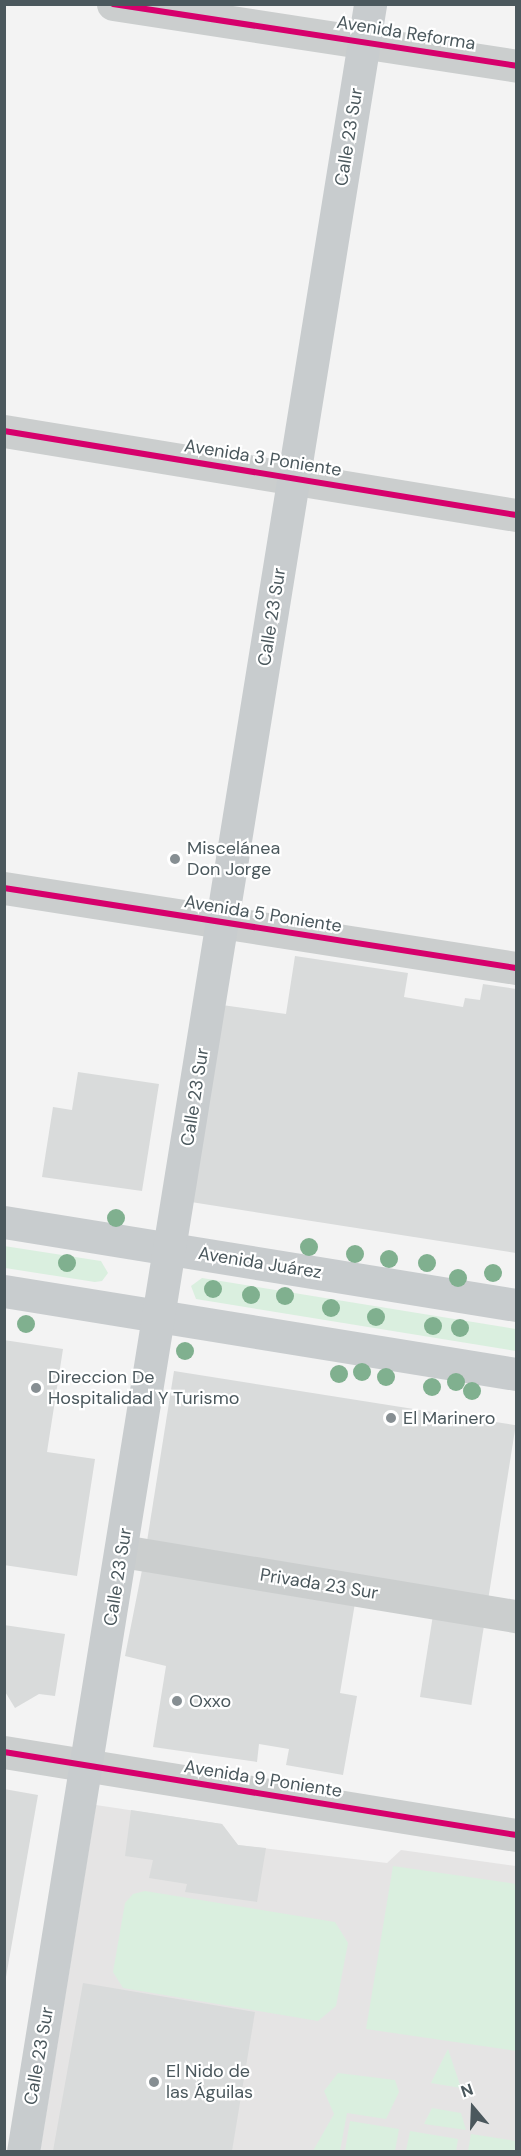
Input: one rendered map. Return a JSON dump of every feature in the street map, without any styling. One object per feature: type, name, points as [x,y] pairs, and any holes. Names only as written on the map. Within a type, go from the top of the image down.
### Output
[{"type":"main road","name":"Calle 23 Sur","points":[[23,2151],[88,1766],[370,4]]},
{"type":"main road","name":"Avenida Juárez","points":[[4,1222],[516,1305]]},
{"type":"main road","points":[[4,1291],[516,1374]]},
{"type":"street","name":"Avenida Reforma","points":[[113,4],[516,66]]},
{"type":"street","name":"Avenida 3 Poniente","points":[[4,432],[516,515]]},
{"type":"street","name":"Avenida 5 Poniente","points":[[4,888],[516,968]]},
{"type":"street","name":"Privada 23 Sur","points":[[122,1551],[516,1616]]},
{"type":"street","name":"Avenida 9 Poniente","points":[[4,1752],[516,1835]]},
{"type":"shaded area","points":[[96,1805],[222,1824],[238,1845],[387,1863],[401,1850],[516,1866],[516,2151],[40,2152]]},
{"type":"green space","points":[[4,1246],[101,1261],[108,1273],[102,1281],[95,1282],[5,1268]]},
{"type":"green space","points":[[202,1278],[516,1329],[516,1351],[196,1299],[191,1286]]},
{"type":"green space","points":[[393,1866],[516,1884],[516,2051],[366,2029]]},
{"type":"green space","points":[[145,1891],[335,1922],[348,1943],[336,2006],[318,2021],[123,1988],[113,1972],[125,1903],[133,1894]]},
{"type":"green space","points":[[448,2049],[461,2088],[431,2083]]},
{"type":"green space","points":[[338,2073],[395,2080],[399,2092],[386,2119],[347,2113],[340,2151],[313,2151],[334,2114],[324,2091]]},
{"type":"green space","points":[[432,2108],[461,2113],[466,2130],[424,2124]]},
{"type":"green space","points":[[350,2121],[399,2129],[395,2151],[345,2151]]},
{"type":"green space","points":[[410,2131],[458,2139],[456,2151],[406,2151]]},
{"type":"green space","points":[[471,2134],[516,2141],[516,2151],[468,2151]]},
{"type":"building","points":[[295,956],[408,973],[404,997],[463,1007],[465,998],[480,1000],[483,984],[516,989],[516,1253],[191,1202],[222,1005],[286,1014]]},
{"type":"building","points":[[78,1072],[159,1084],[142,1191],[42,1177],[53,1107],[72,1110]]},
{"type":"building","points":[[4,1340],[63,1349],[47,1452],[95,1459],[77,1576],[4,1565]]},
{"type":"building","points":[[174,1371],[516,1425],[488,1599],[146,1545]]},
{"type":"building","points":[[143,1565],[355,1603],[340,1693],[357,1696],[343,1775],[286,1765],[289,1749],[259,1744],[257,1762],[153,1747],[166,1666],[125,1656]]},
{"type":"building","points":[[433,1615],[484,1623],[471,1705],[420,1697]]},
{"type":"building","points":[[4,1625],[65,1634],[55,1696],[39,1694],[15,1708],[4,1690]]},
{"type":"building","points":[[4,1789],[38,1795],[6,1977],[4,1977]]},
{"type":"building","points":[[131,1810],[222,1824],[238,1845],[266,1848],[257,1902],[185,1892],[187,1884],[149,1878],[153,1860],[125,1856]]},
{"type":"building","name":"El Nido de las Águilas","points":[[83,1983],[255,2012],[232,2151],[53,2151]]},
{"type":"cycle path","points":[[113,4],[516,66]]},
{"type":"cycle path","points":[[4,431],[516,515]]},
{"type":"cycle path","points":[[4,888],[516,968]]},
{"type":"cycle path","points":[[4,1752],[516,1835]]},
{"type":"place","name":"Miscelánea Don Jorge","points":[[175,859]]},
{"type":"place","name":"Direccion De Hospitalidad Y Turismo","points":[[36,1388]]},
{"type":"place","name":"El Marinero","points":[[391,1418]]},
{"type":"place","name":"Oxxo","points":[[177,1701]]},
{"type":"place","name":"El Nido de las Águilas","points":[[154,2082]]}]
